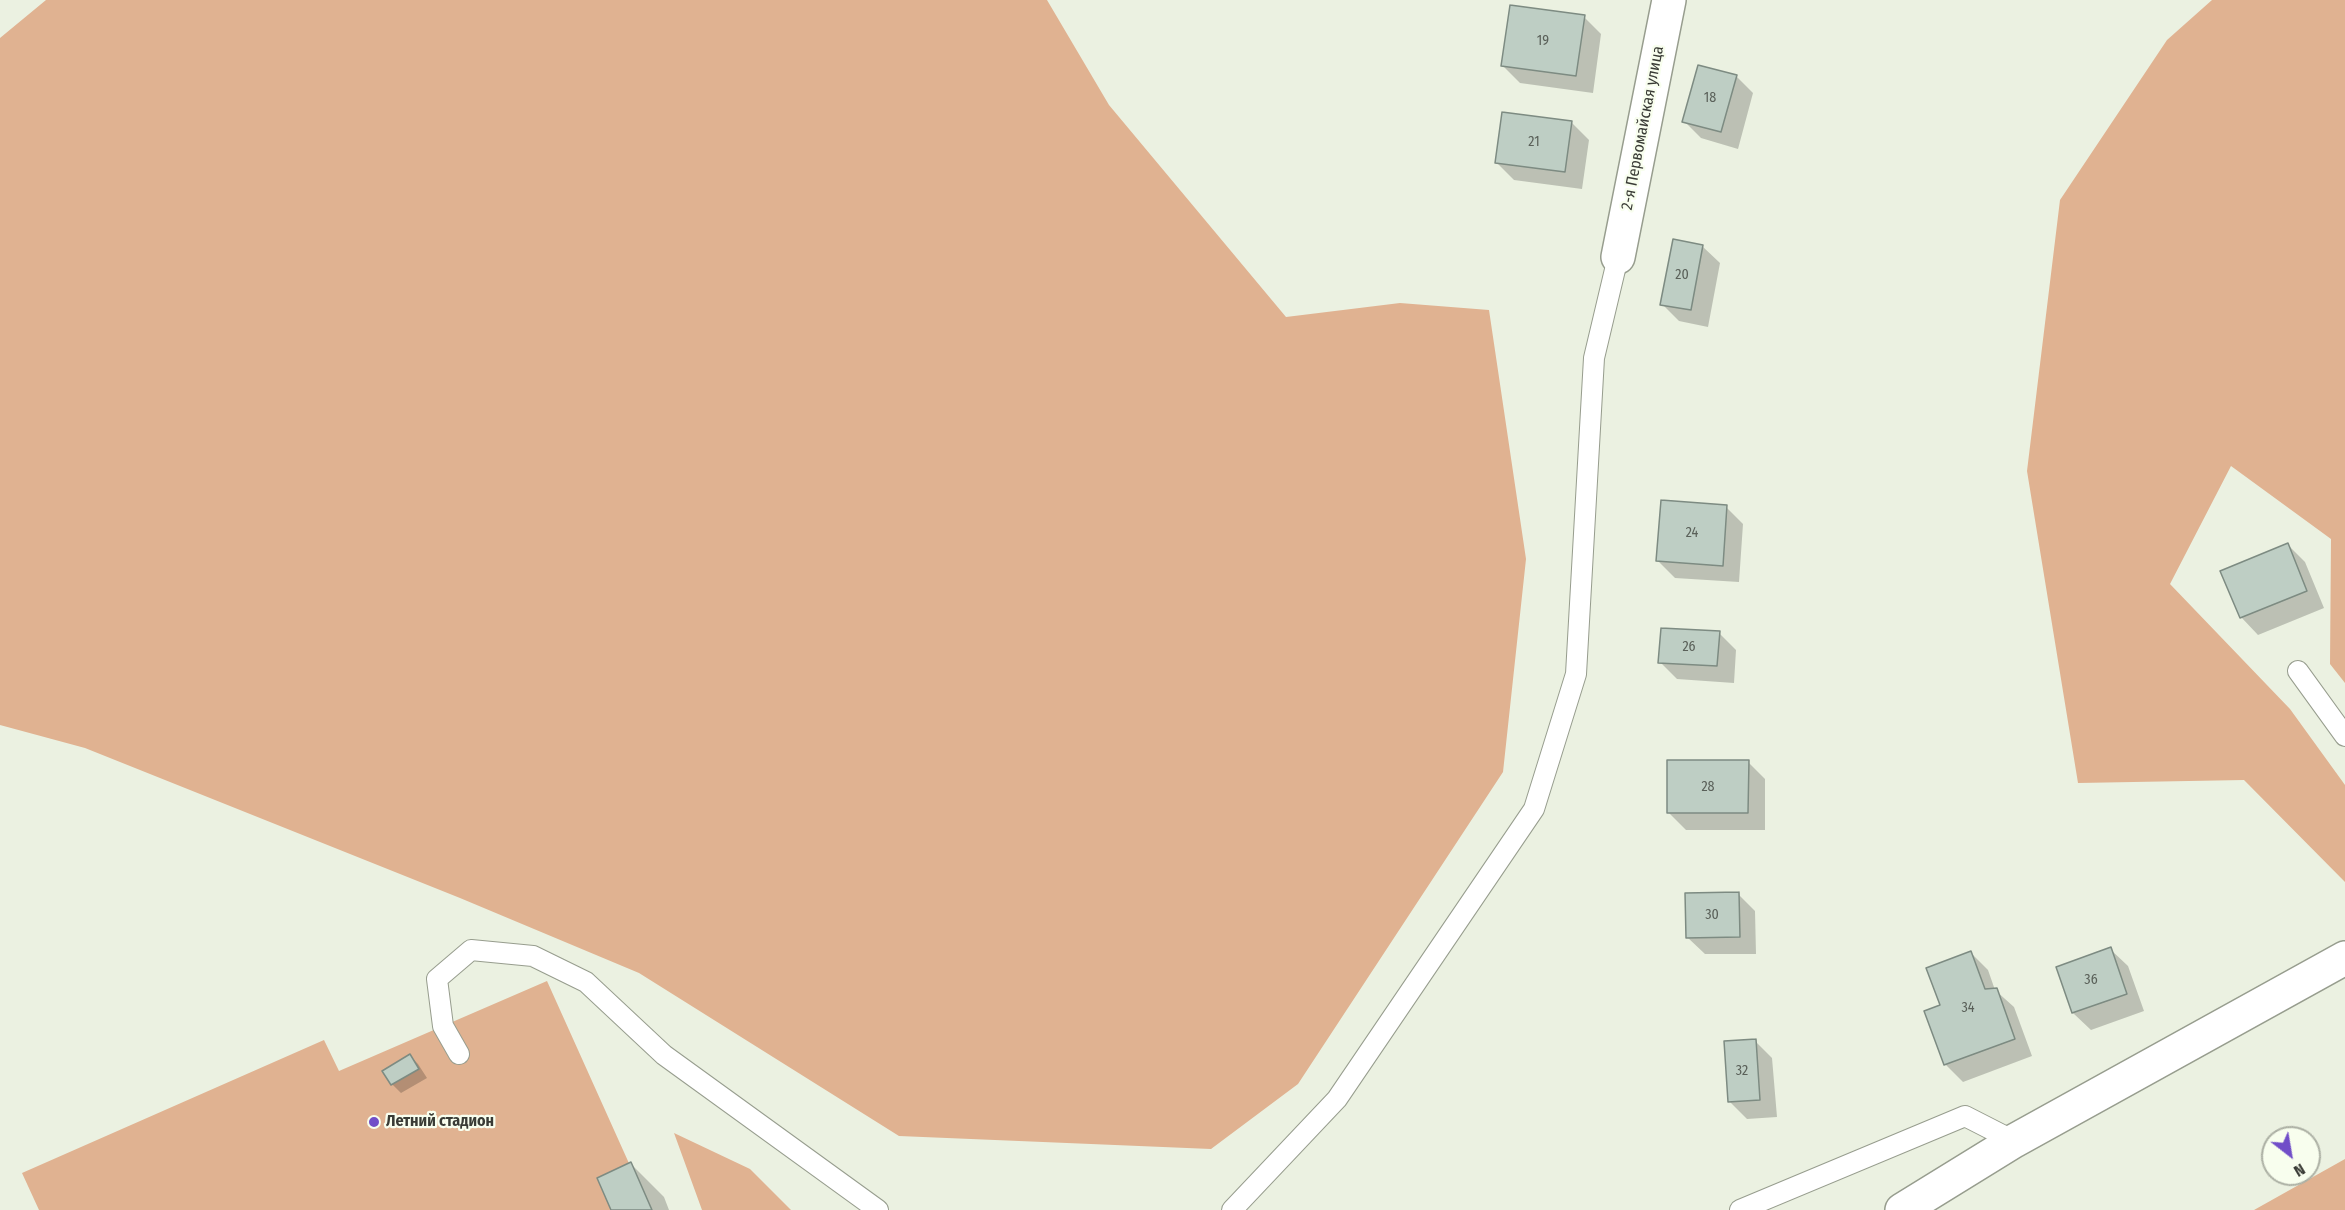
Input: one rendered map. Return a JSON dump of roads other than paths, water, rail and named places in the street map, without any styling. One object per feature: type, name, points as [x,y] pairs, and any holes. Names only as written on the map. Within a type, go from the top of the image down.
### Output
[{"type":"street","name":"2-я Первомайская улица","points":[[1618,257],[1669,0]]},
{"type":"street","points":[[1902,1210],[2014,1142],[2345,958]]},
{"type":"lane","points":[[1232,1210],[1337,1099],[1534,809],[1576,674],[1594,358],[1618,257]]},
{"type":"lane","points":[[2298,671],[2345,736]]},
{"type":"lane","points":[[459,1054],[442,1026],[437,979],[471,950],[533,956],[586,982],[664,1055],[878,1210]]},
{"type":"lane","points":[[1740,1210],[1965,1116],[2014,1142]]},
{"type":"place","name":"Летний стадион","points":[[374,1122]]}]
